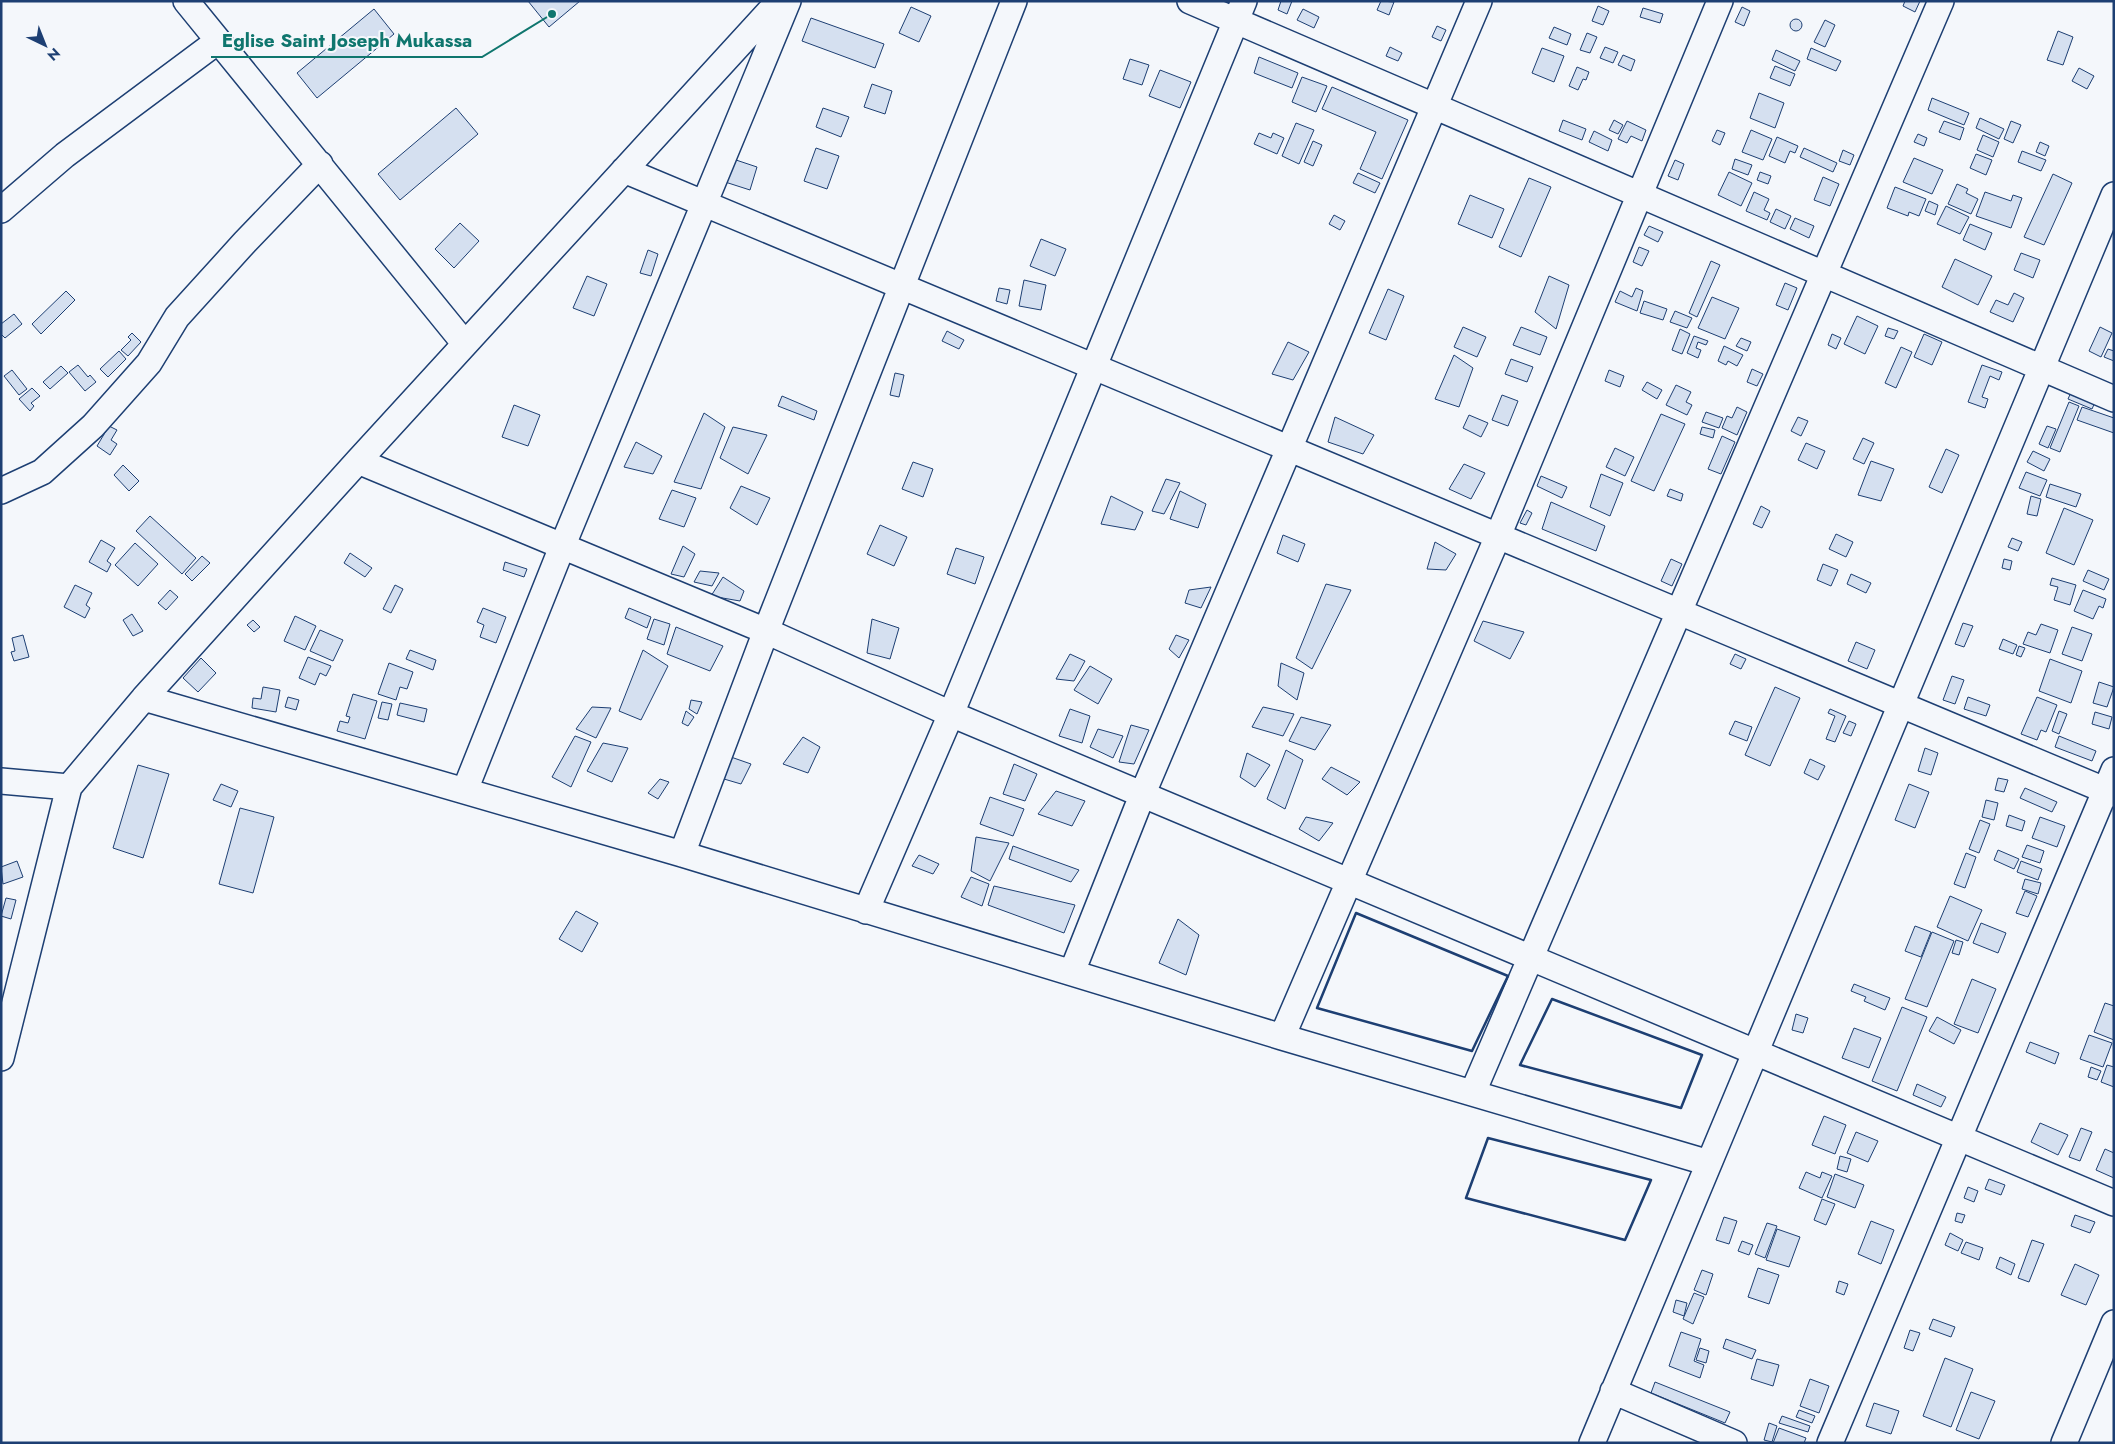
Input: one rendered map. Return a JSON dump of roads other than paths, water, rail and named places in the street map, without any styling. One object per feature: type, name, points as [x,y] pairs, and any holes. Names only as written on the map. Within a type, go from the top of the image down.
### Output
[{"type":"street","points":[[186,1],[464,344]]},
{"type":"street","points":[[3,1043],[69,788],[144,698],[358,461],[780,1]]},
{"type":"street","points":[[464,790],[562,547],[788,1]]},
{"type":"street","points":[[682,854],[766,631],[1014,1]]},
{"type":"street","points":[[1190,1],[1240,11],[1434,106],[2114,399]]},
{"type":"street","points":[[1072,972],[1143,793],[1291,449],[1479,1]]},
{"type":"street","points":[[1282,1037],[1498,536],[1720,1]]},
{"type":"street","points":[[1473,1092],[1533,958],[1679,611],[1941,1]]},
{"type":"street","points":[[866,911],[952,714],[1240,11]]},
{"type":"street","points":[[1,210],[65,155],[218,41]]},
{"type":"street","points":[[1,491],[42,472],[93,426],[149,363],[183,310],[244,242],[320,164]]},
{"type":"street","points":[[624,170],[1901,704],[2111,785],[1958,1137],[1830,1443]]},
{"type":"street","points":[[1592,1443],[2114,195]]},
{"type":"street","points":[[358,461],[766,631],[952,714],[2114,1203]]},
{"type":"street","points":[[144,698],[682,854],[1282,1037],[1709,1163]]},
{"type":"street","points":[[1,782],[69,788]]},
{"type":"street","points":[[2064,1443],[2114,1323]]},
{"type":"street","points":[[1613,1391],[1734,1443]]},
{"type":"place","name":"Eglise Saint Joseph Mukassa","points":[[552,14]]}]
